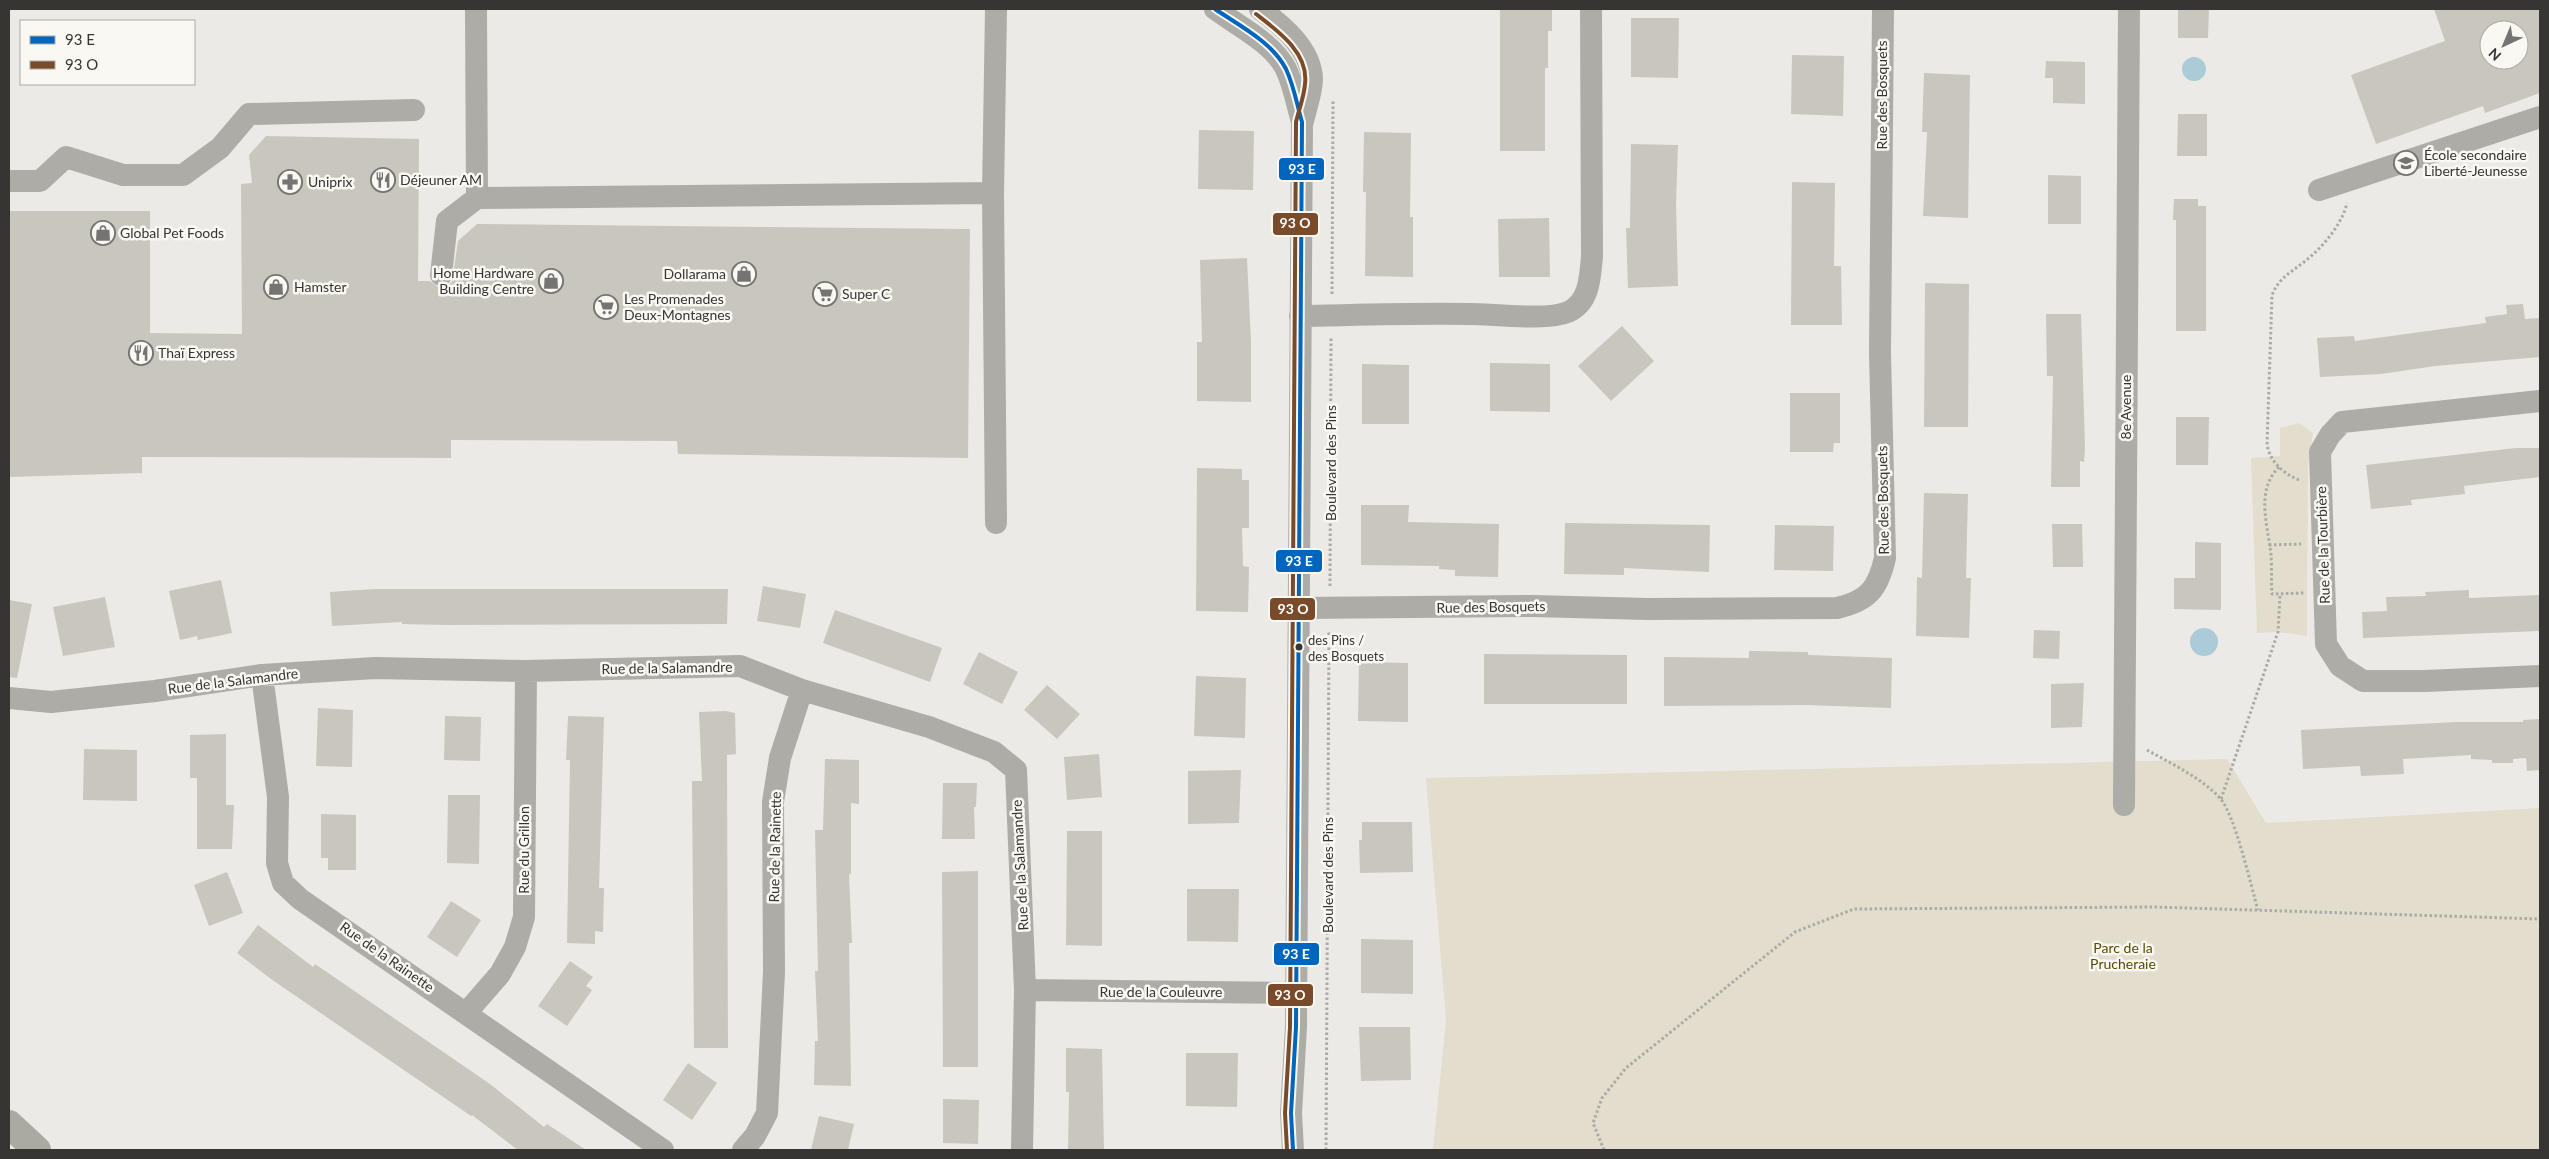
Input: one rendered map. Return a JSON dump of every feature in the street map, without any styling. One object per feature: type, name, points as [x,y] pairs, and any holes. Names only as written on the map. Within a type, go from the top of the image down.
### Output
[{"type":"highway","points":[[9,1124],[37,1150]]},
{"type":"street","points":[[476,9],[477,198]]},
{"type":"street","points":[[996,9],[993,193],[996,523]]},
{"type":"street","points":[[1215,9],[1266,46],[1286,69],[1302,122]]},
{"type":"street","points":[[1260,9],[1285,29],[1301,49],[1308,61],[1312,79],[1302,122],[1296,993],[1291,1113],[1294,1150]]},
{"type":"street","points":[[1300,316],[1459,314],[1551,316],[1568,312],[1581,302],[1589,286],[1592,256],[1591,9]]},
{"type":"street","name":"Rue des Bosquets","points":[[1299,608],[1533,606],[1837,608],[1854,604],[1871,593],[1880,577],[1885,558],[1880,353],[1883,9]]},
{"type":"street","name":"8e Avenue","points":[[2124,806],[2129,9]]},
{"type":"street","points":[[9,181],[40,180],[66,157],[123,175],[183,175],[220,148],[249,114],[414,110]]},
{"type":"street","points":[[2319,190],[2540,117]]},
{"type":"street","points":[[441,275],[447,221],[477,198],[993,193]]},
{"type":"street","name":"Rue de la Tourbière","points":[[2540,401],[2342,422],[2330,435],[2320,452],[2326,644],[2340,666],[2363,681],[2425,681],[2540,676]]},
{"type":"street","name":"Rue de la Salamandre","points":[[9,698],[51,702],[155,691],[262,675],[375,668],[526,671],[740,666],[802,690],[929,726],[994,752],[1016,770],[1025,990],[1022,1150]]},
{"type":"street","name":"Rue du Grillon","points":[[467,1012],[500,974],[516,947],[524,917],[526,671]]},
{"type":"street","name":"Rue de la Rainette","points":[[262,675],[278,797],[277,862],[283,883],[300,899],[467,1012],[663,1150]]},
{"type":"street","name":"Rue de la Rainette","points":[[743,1150],[755,1136],[767,1113],[774,972],[773,802],[780,758],[802,690]]},
{"type":"street","name":"Rue de la Couleuvre","points":[[1025,990],[1296,993]]},
{"type":"path","points":[[1332,294],[1333,97]]},
{"type":"path","points":[[2302,481],[2279,467],[2270,457],[2268,445],[2272,294],[2276,284],[2283,277],[2314,253],[2345,211],[2348,197],[2347,181]]},
{"type":"path","name":"Boulevard des Pins","points":[[1330,588],[1331,338]]},
{"type":"path","points":[[2279,467],[2270,477],[2266,491],[2269,545],[2273,570],[2272,594],[2308,593]]},
{"type":"path","points":[[2269,545],[2307,543]]},
{"type":"path","points":[[2221,799],[2278,632],[2280,594]]},
{"type":"path","name":"Boulevard des Pins","points":[[1326,1150],[1329,630]]},
{"type":"path","points":[[2124,738],[2188,773],[2221,799],[2236,833],[2258,910]]},
{"type":"path","points":[[1604,1150],[1593,1123],[1602,1098],[1626,1068],[1795,932],[1854,908],[2155,907],[2540,919]]},
{"type":"green space","points":[[2299,423],[2313,433],[2308,462],[2307,636],[2278,632],[2257,633],[2251,458],[2280,456],[2280,428]]},
{"type":"green space","name":"Parc de la Prucheraie","points":[[2227,759],[2266,823],[2540,808],[2540,1150],[1433,1150],[1446,1020],[1426,778]]},
{"type":"water","points":[[2194,57],[2203,60],[2206,69],[2203,78],[2194,81],[2185,78],[2182,69],[2185,60]]},
{"type":"water","points":[[2204,628],[2214,632],[2218,642],[2214,652],[2204,656],[2194,652],[2190,642],[2194,632]]},
{"type":"building","points":[[1500,9],[1552,9],[1552,31],[1548,31],[1548,68],[1545,68],[1545,151],[1500,151]]},
{"type":"building","points":[[2178,9],[2209,9],[2208,38],[2178,38]]},
{"type":"building","points":[[2434,9],[2540,9],[2540,93],[2485,113],[2483,106],[2376,144],[2351,75],[2445,41]]},
{"type":"building","points":[[1631,18],[1679,18],[1678,78],[1631,77]]},
{"type":"building","points":[[1792,55],[1844,56],[1843,116],[1791,114]]},
{"type":"building","points":[[2046,61],[2085,62],[2085,104],[2053,103],[2053,78],[2045,78]]},
{"type":"building","points":[[1924,73],[1970,75],[1968,218],[1923,216],[1927,132],[1922,132]]},
{"type":"building","points":[[2178,114],[2207,114],[2207,156],[2177,156]]},
{"type":"building","points":[[1199,130],[1254,131],[1253,190],[1198,189]]},
{"type":"building","points":[[1364,132],[1411,133],[1410,217],[1413,217],[1413,277],[1365,276],[1366,192],[1363,192]]},
{"type":"building","name":"Les Promenades Deux-Montagnes","points":[[266,136],[419,139],[418,281],[430,281],[439,288],[446,287],[452,282],[458,241],[477,224],[970,229],[968,458],[678,454],[677,441],[451,440],[451,458],[142,457],[142,473],[9,477],[9,211],[150,211],[150,333],[242,334],[241,184],[252,183],[249,155]]},
{"type":"building","points":[[1631,144],[1678,145],[1676,204],[1678,286],[1628,288],[1626,228],[1630,228]]},
{"type":"building","points":[[2048,175],[2081,176],[2081,224],[2048,224]]},
{"type":"building","points":[[1792,182],[1835,183],[1834,266],[1841,266],[1842,325],[1791,325]]},
{"type":"building","points":[[2174,199],[2198,199],[2198,206],[2206,206],[2206,331],[2176,331],[2176,220],[2173,220]]},
{"type":"building","points":[[1549,218],[1550,277],[1499,277],[1498,219]]},
{"type":"building","points":[[1247,258],[1251,342],[1251,402],[1197,401],[1197,342],[1202,342],[1200,260]]},
{"type":"building","points":[[1925,283],[1969,284],[1968,427],[1924,427]]},
{"type":"building","points":[[2523,304],[2525,319],[2540,318],[2540,357],[2435,366],[2381,374],[2320,377],[2317,338],[2354,336],[2355,341],[2486,323],[2485,317],[2507,314],[2506,305]]},
{"type":"building","points":[[2046,314],[2081,314],[2085,448],[2084,462],[2080,461],[2080,487],[2051,487],[2053,376],[2047,376]]},
{"type":"building","points":[[1622,326],[1654,361],[1611,401],[1578,366]]},
{"type":"building","points":[[1490,363],[1550,364],[1550,412],[1490,411]]},
{"type":"building","points":[[1362,364],[1409,365],[1409,424],[1362,424]]},
{"type":"building","points":[[1790,393],[1840,393],[1840,443],[1834,443],[1833,452],[1790,452]]},
{"type":"building","points":[[2176,417],[2209,417],[2208,465],[2176,465]]},
{"type":"building","points":[[2516,448],[2540,448],[2540,477],[2464,486],[2465,494],[2411,500],[2412,505],[2371,509],[2366,465]]},
{"type":"building","points":[[1197,468],[1242,469],[1242,480],[1249,480],[1249,528],[1242,528],[1243,566],[1249,567],[1248,612],[1196,611]]},
{"type":"building","points":[[1924,493],[1968,494],[1966,578],[1971,578],[1969,638],[1916,636],[1917,577],[1922,578]]},
{"type":"building","points":[[1361,505],[1409,505],[1408,522],[1499,524],[1498,577],[1455,576],[1455,570],[1439,569],[1439,566],[1361,565]]},
{"type":"building","points":[[1565,523],[1710,525],[1709,572],[1624,568],[1624,575],[1564,574]]},
{"type":"building","points":[[2052,524],[2082,524],[2083,567],[2053,567]]},
{"type":"building","points":[[1775,525],[1834,526],[1833,571],[1774,570]]},
{"type":"building","points":[[2195,542],[2221,543],[2221,610],[2174,609],[2174,578],[2195,578]]},
{"type":"building","points":[[221,580],[232,633],[198,640],[197,636],[180,640],[169,591]]},
{"type":"building","points":[[763,586],[806,594],[800,628],[757,621]]},
{"type":"building","points":[[374,589],[728,589],[727,624],[446,625],[402,624],[402,622],[332,626],[330,592]]},
{"type":"building","points":[[2469,590],[2469,598],[2540,595],[2540,631],[2363,638],[2362,612],[2387,611],[2386,597],[2426,596],[2425,592]]},
{"type":"building","points":[[105,597],[115,647],[63,656],[53,607]]},
{"type":"building","points":[[9,600],[32,604],[17,678],[9,677]]},
{"type":"building","points":[[835,610],[942,648],[930,682],[823,643]]},
{"type":"building","points":[[2034,630],[2060,631],[2059,659],[2033,658]]},
{"type":"building","points":[[1749,651],[1808,652],[1808,655],[1892,658],[1891,708],[1807,705],[1664,706],[1664,657],[1749,658]]},
{"type":"building","points":[[979,652],[1018,672],[1002,704],[963,684]]},
{"type":"building","points":[[1484,654],[1627,655],[1627,704],[1484,704]]},
{"type":"building","points":[[1359,662],[1408,663],[1408,722],[1358,721]]},
{"type":"building","points":[[1196,676],[1246,678],[1245,738],[1194,736]]},
{"type":"building","points":[[2084,683],[2082,727],[2051,728],[2051,684]]},
{"type":"building","points":[[1047,685],[1080,714],[1057,739],[1024,710]]},
{"type":"building","points":[[318,708],[353,710],[352,767],[316,766]]},
{"type":"building","points":[[726,711],[735,713],[736,754],[727,755],[728,1048],[694,1048],[692,781],[702,781],[699,712]]},
{"type":"building","points":[[445,716],[481,717],[480,761],[444,760]]},
{"type":"building","points":[[568,716],[604,717],[599,888],[604,888],[603,932],[595,931],[595,944],[567,943],[570,760],[566,760]]},
{"type":"building","points":[[2540,719],[2540,770],[2527,771],[2526,758],[2513,759],[2513,763],[2492,763],[2492,760],[2471,759],[2471,755],[2403,759],[2404,774],[2361,776],[2360,766],[2303,769],[2301,730],[2456,722],[2523,722],[2523,720]]},
{"type":"building","points":[[226,734],[226,805],[234,805],[232,849],[197,849],[197,778],[190,778],[190,735]]},
{"type":"building","points":[[84,749],[137,750],[137,801],[83,800]]},
{"type":"building","points":[[1099,754],[1102,797],[1067,800],[1064,757]]},
{"type":"building","points":[[825,759],[859,760],[859,804],[851,803],[851,874],[849,874],[852,943],[849,943],[851,1086],[814,1085],[815,1041],[818,1041],[815,971],[818,971],[815,830],[823,830]]},
{"type":"building","points":[[1241,770],[1239,823],[1188,824],[1188,771]]},
{"type":"building","points":[[943,783],[977,783],[976,807],[974,807],[975,839],[942,839]]},
{"type":"building","points":[[448,795],[480,795],[479,864],[447,863]]},
{"type":"building","points":[[321,814],[356,815],[356,870],[328,870],[328,858],[321,858]]},
{"type":"building","points":[[1362,822],[1412,822],[1413,872],[1360,873],[1359,840],[1362,840]]},
{"type":"building","points":[[1067,831],[1102,831],[1102,946],[1066,945]]},
{"type":"building","points":[[978,871],[978,1067],[943,1067],[942,872]]},
{"type":"building","points":[[227,872],[243,913],[209,926],[194,885]]},
{"type":"building","points":[[1187,889],[1239,889],[1238,942],[1187,941]]},
{"type":"building","points":[[451,901],[481,920],[457,957],[427,937]]},
{"type":"building","points":[[258,925],[313,967],[315,964],[490,1084],[544,1127],[547,1124],[586,1150],[518,1150],[472,1115],[271,979],[237,953]]},
{"type":"building","points":[[1361,939],[1413,940],[1413,994],[1361,993]]},
{"type":"building","points":[[570,961],[593,977],[586,986],[592,990],[567,1026],[538,1006]]},
{"type":"building","points":[[1359,1027],[1410,1027],[1411,1080],[1361,1081]]},
{"type":"building","points":[[1066,1048],[1102,1049],[1104,1150],[1068,1150],[1069,1092],[1066,1092]]},
{"type":"building","points":[[1186,1053],[1238,1053],[1237,1107],[1186,1106]]},
{"type":"building","points":[[688,1063],[717,1083],[692,1120],[663,1100]]},
{"type":"building","points":[[943,1099],[979,1100],[978,1144],[943,1143]]},
{"type":"building","points":[[819,1116],[854,1124],[848,1150],[811,1150]]},
{"type":"transit line","points":[[1215,9],[1255,35],[1280,59],[1291,82],[1302,122],[1296,1027],[1291,1113],[1293,1150]]},
{"type":"transit line","points":[[1256,14],[1290,44],[1302,62],[1305,73],[1304,94],[1296,122],[1290,1027],[1285,1113],[1287,1150]]},
{"type":"place","name":"École secondaire Liberté-Jeunesse","points":[[2406,163]]},
{"type":"place","name":"Déjeuner AM","points":[[383,180]]},
{"type":"place","name":"Uniprix","points":[[290,182]]},
{"type":"place","name":"Global Pet Foods","points":[[103,233]]},
{"type":"place","name":"Dollarama","points":[[744,274]]},
{"type":"place","name":"Home Hardware Building Centre","points":[[551,281]]},
{"type":"place","name":"Hamster","points":[[276,287]]},
{"type":"place","name":"Super C","points":[[825,294]]},
{"type":"place","name":"Les Promenades Deux-Montagnes","points":[[606,307]]},
{"type":"place","name":"Thaï Express","points":[[141,353]]},
{"type":"place","name":"des Pins / des Bosquets","points":[[1299,647]]}]
